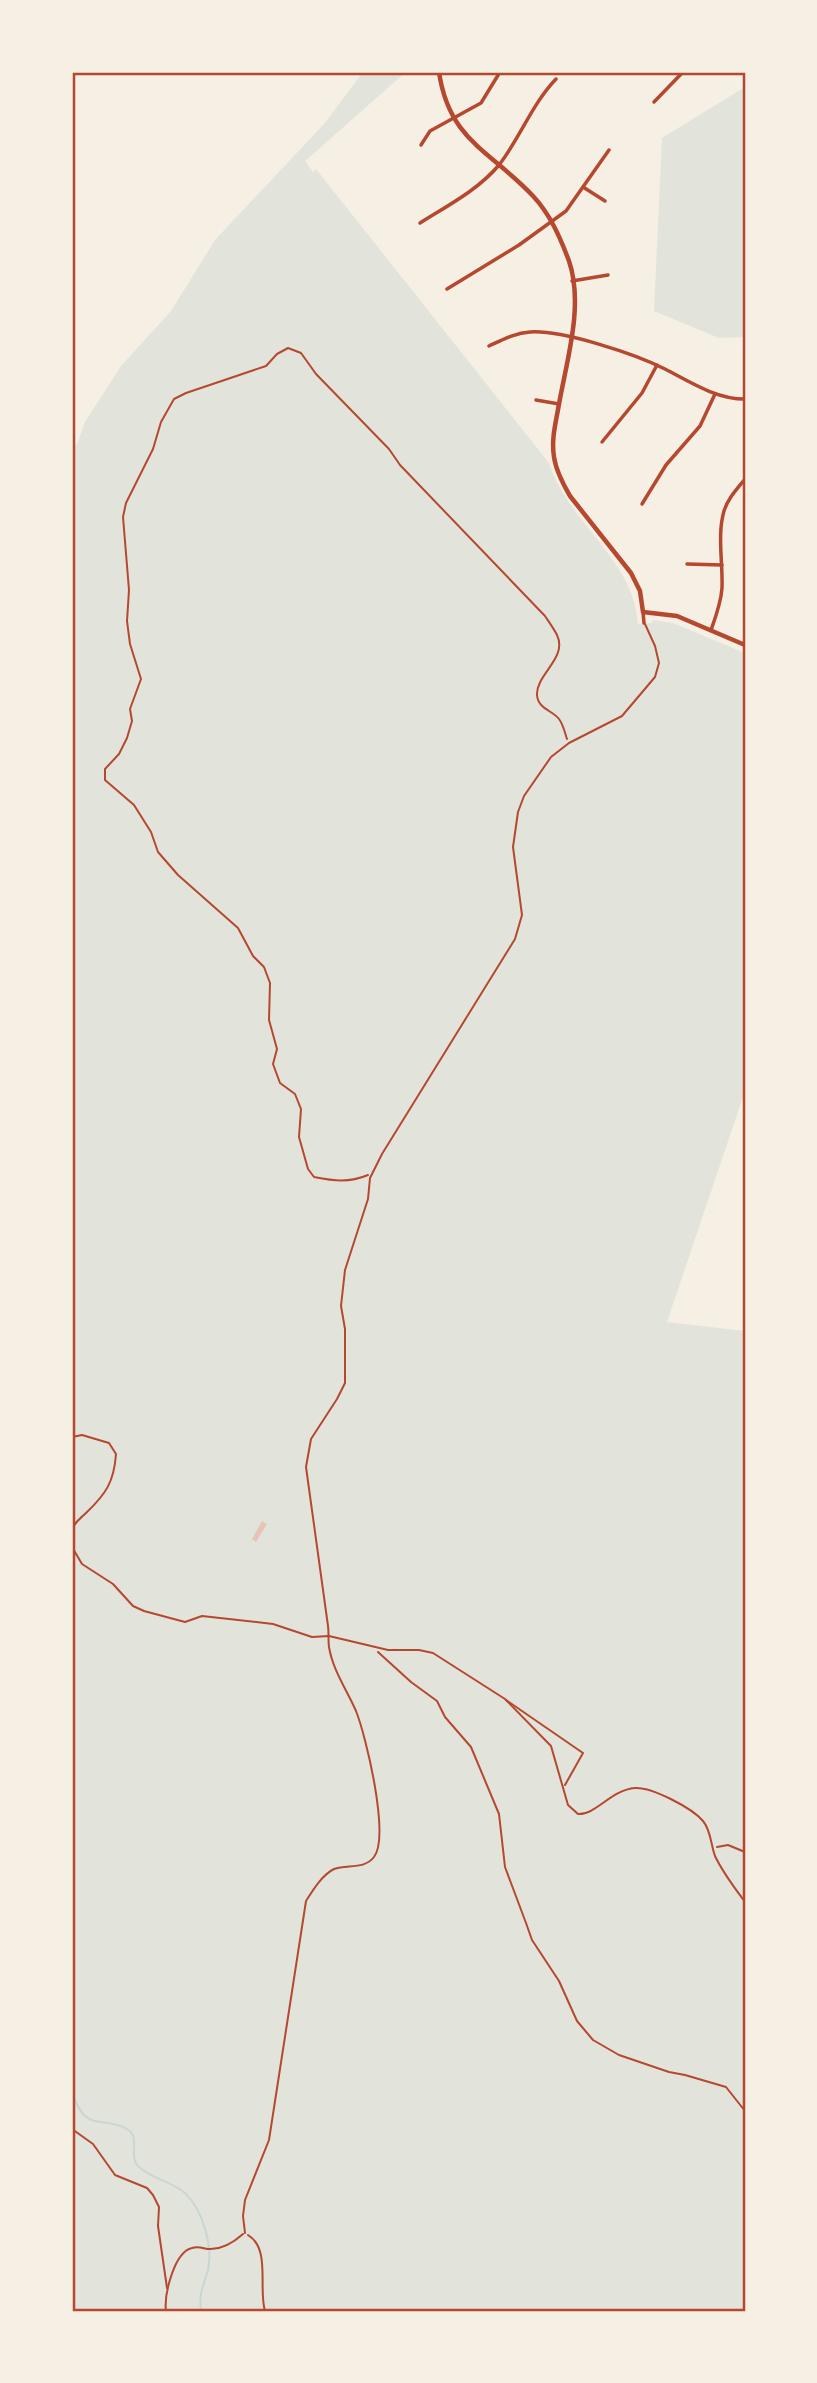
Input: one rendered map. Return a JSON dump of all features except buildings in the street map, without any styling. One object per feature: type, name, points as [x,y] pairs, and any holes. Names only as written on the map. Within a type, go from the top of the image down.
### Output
[{"type":"street","points":[[439,72],[442,92],[454,118],[471,141],[535,198],[553,222],[570,264],[573,322],[553,446],[556,465],[570,496],[631,573],[640,591],[644,624]]},
{"type":"street","points":[[421,145],[430,131],[485,99],[500,72]]},
{"type":"street","points":[[654,102],[683,72]]},
{"type":"street","points":[[420,223],[477,187],[499,165],[545,91],[556,79]]},
{"type":"street","points":[[447,289],[566,211],[609,150]]},
{"type":"street","points":[[583,187],[605,201]]},
{"type":"street","points":[[572,281],[608,275]]},
{"type":"street","points":[[489,346],[527,332],[571,337],[657,365],[715,394],[745,399]]},
{"type":"street","points":[[602,442],[642,393],[657,365]]},
{"type":"street","points":[[642,504],[666,465],[700,426],[715,394]]},
{"type":"street","points":[[536,400],[559,404]]},
{"type":"street","points":[[711,630],[719,610],[724,510],[745,478]]},
{"type":"street","points":[[741,484],[745,488]]},
{"type":"street","points":[[687,564],[722,565]]},
{"type":"street","points":[[643,612],[677,616],[745,645]]},
{"type":"lane","points":[[245,2233],[245,2200],[270,2140],[306,1901],[317,1884],[334,1870],[364,1865],[373,1858],[379,1848],[379,1826],[368,1748],[355,1709],[341,1684],[329,1647],[306,1467],[311,1439],[345,1382],[345,1329],[341,1306],[345,1270],[368,1199],[372,1174],[515,939],[522,915],[513,847],[518,812],[524,796],[543,766],[569,743],[622,716],[655,677],[659,663],[655,646],[644,624]]},
{"type":"lane","points":[[72,1437],[82,1435],[109,1443],[116,1454],[109,1487],[75,1522],[72,1530]]},
{"type":"lane","points":[[72,1547],[82,1564],[113,1584],[133,1606],[144,1611],[184,1622],[202,1616],[273,1624],[312,1637],[329,1636],[372,1647],[433,1653],[583,1753],[564,1786]]},
{"type":"lane","points":[[505,1699],[551,1746],[568,1805],[578,1814],[582,1815],[619,1791],[638,1788],[677,1802],[704,1821],[713,1849],[729,1880],[745,1902]]},
{"type":"path","points":[[372,1174],[356,1180],[340,1181],[314,1177],[307,1168],[299,1137],[301,1108],[295,1094],[281,1083],[273,1064],[277,1049],[269,1020],[270,983],[264,967],[253,956],[238,929],[178,875],[158,852],[151,832],[134,805],[104,780],[106,769],[119,754],[127,738],[132,721],[130,709],[141,679],[128,633],[129,590],[123,517],[126,503],[153,449],[161,422],[174,399],[266,366],[277,354],[288,348],[301,353],[317,374],[389,449],[400,465],[545,616],[559,638],[557,656],[541,682],[537,692],[538,700],[542,707],[559,718],[569,743]]},
{"type":"path","points":[[372,1647],[437,1701],[445,1717],[471,1747],[499,1814],[505,1867],[526,1923],[536,1947],[559,1981],[577,2021],[593,2039],[619,2055],[668,2072],[726,2087],[745,2111]]},
{"type":"path","points":[[713,1849],[728,1845],[745,1852]]},
{"type":"path","points":[[72,2129],[93,2144],[115,2175],[147,2188],[153,2195],[159,2207],[158,2226],[167,2289],[166,2311]]},
{"type":"path","points":[[167,2289],[177,2262],[187,2249],[196,2246],[215,2249],[227,2246],[245,2233],[259,2245],[265,2311]]},
{"type":"shaded area","points":[[363,72],[406,72],[305,161],[313,172],[316,169],[549,463],[570,504],[625,580],[634,601],[638,624],[652,623],[653,620],[673,623],[745,653],[745,1091],[667,1322],[745,1331],[745,2311],[72,2311],[72,450],[85,422],[121,366],[171,311],[215,240],[324,124]]},
{"type":"shaded area","points":[[745,87],[745,337],[719,338],[654,311],[662,138]]},
{"type":"waterway","points":[[72,2099],[91,2120],[127,2129],[134,2137],[134,2158],[139,2167],[181,2190],[192,2201],[202,2219],[209,2250],[208,2270],[201,2294],[201,2311]]}]
